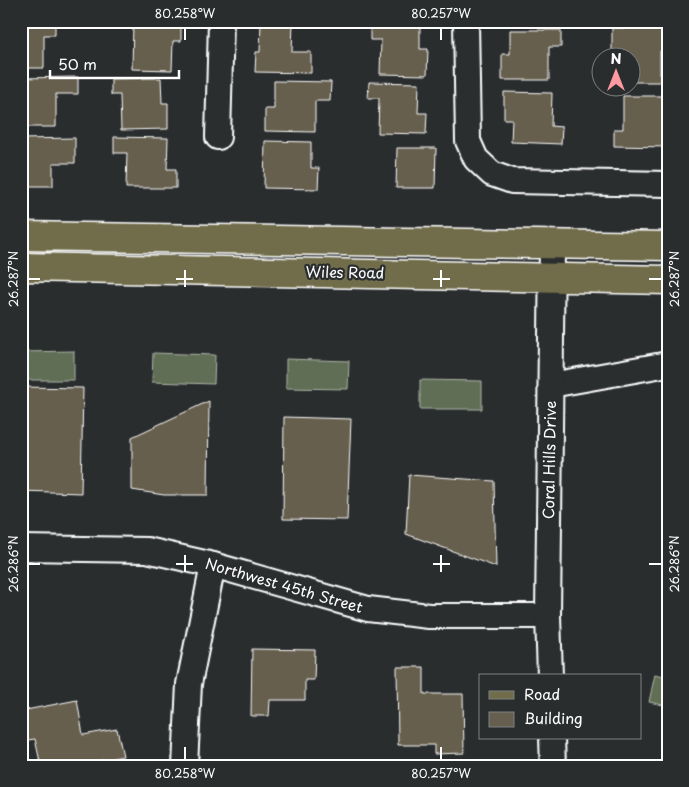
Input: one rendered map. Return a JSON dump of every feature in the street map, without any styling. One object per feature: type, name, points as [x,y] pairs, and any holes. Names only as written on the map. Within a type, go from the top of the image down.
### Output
[{"type":"main road","points":[[21,236],[668,246]]},
{"type":"main road","points":[[84,268],[85,237]]},
{"type":"main road","name":"Wiles Road","points":[[21,267],[668,280]]},
{"type":"street","points":[[218,137],[221,21]]},
{"type":"street","points":[[466,21],[468,141],[476,159],[492,174],[512,181],[668,184]]},
{"type":"street","name":"Coral Hills Drive","points":[[550,674],[548,616],[552,244]]},
{"type":"street","points":[[551,385],[668,364]]},
{"type":"street","name":"Northwest 45th Street","points":[[21,548],[147,550],[213,565],[368,609],[429,616],[548,616]]},
{"type":"street","points":[[185,766],[189,684],[213,565]]},
{"type":"street","points":[[552,740],[552,766]]},
{"type":"green space","points":[[74,351],[74,380],[21,380],[21,352]]},
{"type":"green space","points":[[153,353],[215,355],[214,384],[152,382]]},
{"type":"green space","points":[[286,359],[349,361],[348,389],[286,388]]},
{"type":"green space","points":[[420,380],[482,381],[482,409],[420,409]]},
{"type":"green space","points":[[655,674],[668,677],[668,706],[649,702]]},
{"type":"building","points":[[21,21],[55,21],[55,35],[44,35],[44,68],[21,68]]},
{"type":"building","points":[[133,21],[181,21],[181,41],[173,41],[172,70],[132,69]]},
{"type":"building","points":[[261,21],[293,22],[292,52],[311,52],[311,73],[255,72],[256,52],[260,52]]},
{"type":"building","points":[[370,23],[420,25],[420,49],[428,49],[427,75],[380,74],[381,40],[370,40]]},
{"type":"building","points":[[612,28],[668,28],[668,51],[660,51],[660,82],[642,82],[642,48],[612,48]]},
{"type":"building","points":[[510,30],[561,30],[561,47],[549,47],[549,80],[502,80],[502,54],[510,54]]},
{"type":"building","points":[[78,77],[78,94],[56,94],[56,127],[21,127],[21,78]]},
{"type":"building","points":[[161,78],[162,103],[168,103],[168,129],[121,130],[120,95],[111,95],[111,79]]},
{"type":"building","points":[[274,81],[331,82],[330,101],[315,101],[315,132],[265,131],[265,109],[274,109]]},
{"type":"building","points":[[369,82],[419,83],[418,113],[427,113],[426,134],[378,133],[379,98],[368,98]]},
{"type":"building","points":[[504,92],[552,93],[551,126],[562,127],[561,144],[511,142],[512,119],[504,119]]},
{"type":"building","points":[[668,96],[668,147],[614,146],[614,129],[623,129],[623,98]]},
{"type":"building","points":[[114,137],[168,138],[167,169],[176,169],[176,188],[126,188],[127,153],[114,153]]},
{"type":"building","points":[[75,138],[75,163],[53,163],[53,186],[21,186],[21,139]]},
{"type":"building","points":[[265,141],[311,142],[311,168],[319,168],[318,189],[264,188]]},
{"type":"building","points":[[397,148],[436,148],[435,188],[396,188]]},
{"type":"building","points":[[21,387],[83,388],[81,493],[21,491]]},
{"type":"building","points":[[209,401],[208,495],[164,495],[132,490],[132,437]]},
{"type":"building","points":[[284,417],[351,419],[347,520],[283,519]]},
{"type":"building","points":[[409,475],[494,481],[496,567],[406,534]]},
{"type":"building","points":[[252,649],[315,650],[314,680],[305,680],[305,700],[270,700],[269,716],[251,716]]},
{"type":"building","points":[[397,667],[424,667],[424,694],[463,694],[464,753],[434,754],[434,745],[398,745]]},
{"type":"building","points":[[77,700],[83,735],[117,729],[123,756],[72,766],[41,766],[35,739],[21,741],[21,711]]}]
